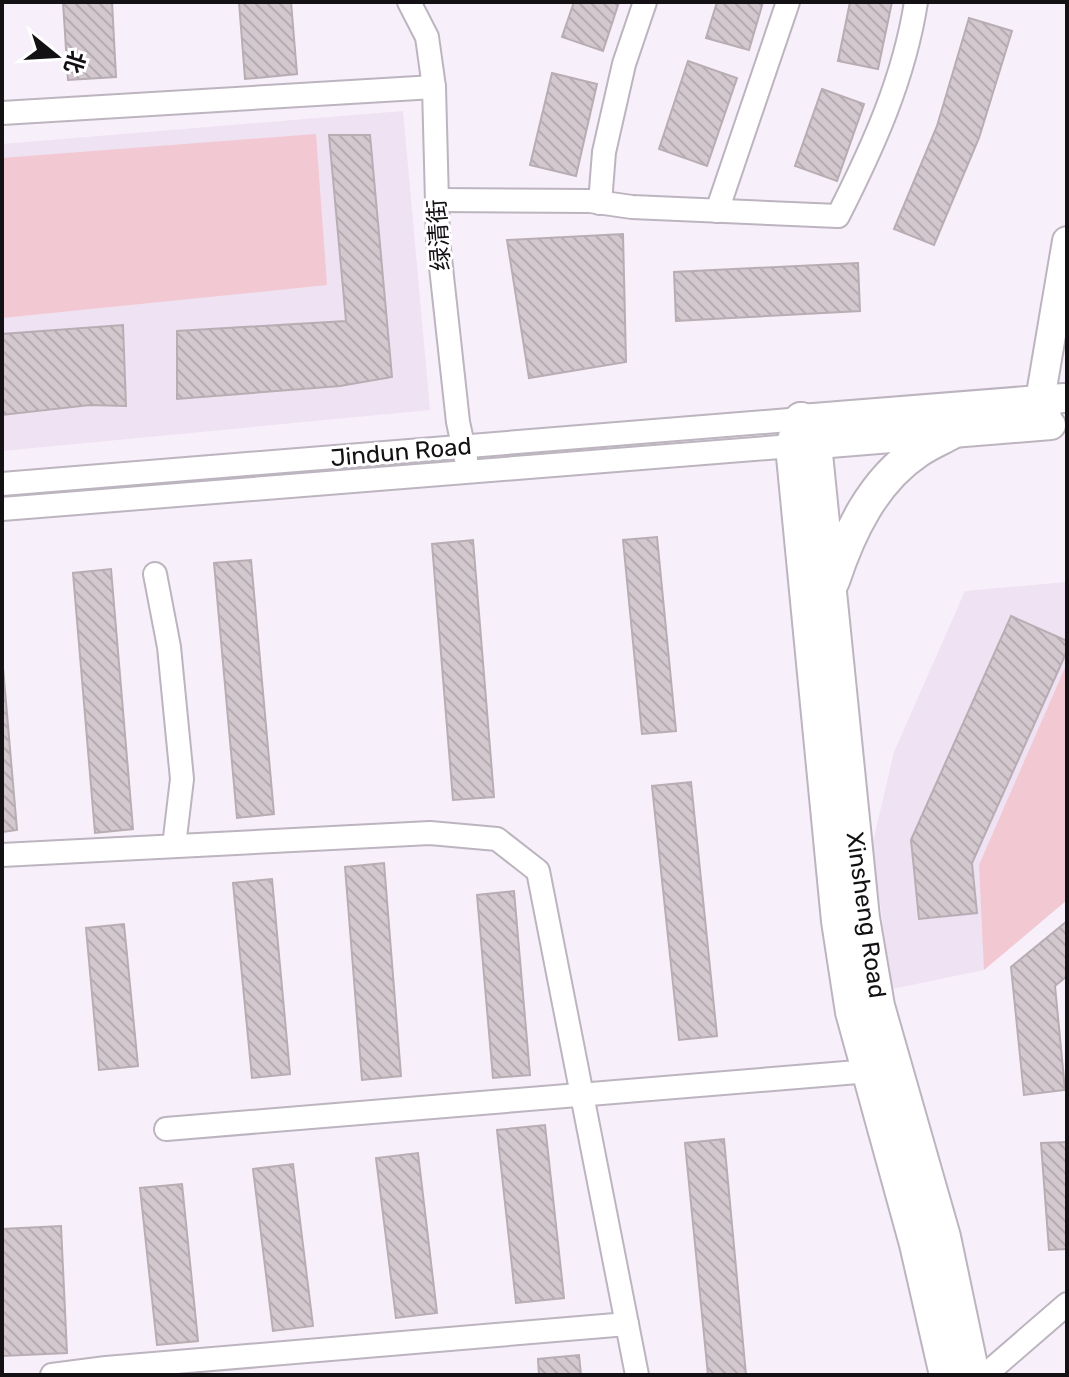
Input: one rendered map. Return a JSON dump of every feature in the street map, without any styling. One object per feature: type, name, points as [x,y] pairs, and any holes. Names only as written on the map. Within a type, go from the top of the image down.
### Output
[{"type":"main road","points":[[830,591],[845,543],[867,504],[894,470],[917,451],[951,433]]},
{"type":"main road","name":"Xinsheng Road","points":[[803,436],[830,591],[863,918],[878,1006],[882,1070],[916,1244],[946,1375]]},
{"type":"main road","name":"Xinsheng Road","points":[[803,436],[838,921],[852,1012],[882,1070],[944,1237],[973,1375]]},
{"type":"street","name":"绿清街","points":[[409,2],[427,37],[434,87],[439,255],[458,422],[468,472]]},
{"type":"street","points":[[421,2],[427,37]]},
{"type":"street","points":[[600,203],[604,152],[624,64],[645,2]]},
{"type":"street","points":[[717,211],[788,2]]},
{"type":"street","points":[[437,200],[600,203],[838,216],[876,141],[910,42],[916,2]]},
{"type":"street","points":[[2,113],[434,87]]},
{"type":"street","points":[[1058,400],[1067,241]]},
{"type":"street","points":[[803,436],[951,433],[1058,400]]},
{"type":"street","points":[[803,436],[1058,400]]},
{"type":"street","name":"Jindun Road","points":[[2,484],[463,447],[803,436]]},
{"type":"street","name":"Jindun Road","points":[[2,509],[468,472],[803,436]]},
{"type":"street","points":[[155,574],[169,647],[182,779],[174,846]]},
{"type":"street","points":[[2,855],[430,833],[497,839],[538,871],[637,1375]]},
{"type":"street","points":[[166,1129],[882,1070]]},
{"type":"street","points":[[985,1375],[1067,1304]]},
{"type":"street","points":[[52,1375],[627,1324]]},
{"type":"shaded area","points":[[403,111],[430,410],[2,451],[2,144]]},
{"type":"shaded area","points":[[316,134],[327,285],[2,318],[2,158]]},
{"type":"shaded area","points":[[1067,582],[1067,900],[984,970],[892,989],[872,846],[894,752],[965,591]]},
{"type":"shaded area","points":[[1067,663],[1067,900],[984,970],[979,865]]},
{"type":"building","points":[[63,2],[112,2],[116,77],[68,80]]},
{"type":"building","points":[[239,2],[291,2],[297,74],[245,79]]},
{"type":"building","points":[[574,2],[619,2],[603,51],[562,37]]},
{"type":"building","points":[[717,2],[763,2],[749,50],[706,38]]},
{"type":"building","points":[[850,2],[892,2],[878,69],[838,61]]},
{"type":"building","points":[[969,18],[1012,31],[979,138],[934,245],[894,229],[937,126]]},
{"type":"building","points":[[688,61],[737,78],[707,166],[659,149]]},
{"type":"building","points":[[552,73],[597,84],[576,176],[530,165]]},
{"type":"building","points":[[822,89],[864,104],[837,181],[795,166]]},
{"type":"building","points":[[329,135],[370,135],[392,377],[340,386],[177,399],[177,331],[346,321]]},
{"type":"building","points":[[623,234],[626,362],[529,378],[507,240]]},
{"type":"building","points":[[858,263],[860,311],[676,321],[674,272]]},
{"type":"building","points":[[123,325],[126,406],[90,405],[2,415],[2,334]]},
{"type":"building","points":[[657,537],[676,731],[642,734],[623,540]]},
{"type":"building","points":[[473,540],[494,797],[453,800],[432,544]]},
{"type":"building","points":[[251,560],[274,814],[237,818],[214,563]]},
{"type":"building","points":[[111,569],[133,829],[95,833],[73,573]]},
{"type":"building","points":[[1011,616],[1067,641],[1067,651],[972,863],[977,913],[919,919],[911,840]]},
{"type":"building","points":[[2,656],[17,830],[2,832]]},
{"type":"building","points":[[691,782],[717,1036],[679,1040],[652,786]]},
{"type":"building","points":[[384,863],[401,1076],[362,1080],[345,867]]},
{"type":"building","points":[[272,879],[290,1074],[252,1078],[233,883]]},
{"type":"building","points":[[514,891],[530,1075],[493,1078],[477,895]]},
{"type":"building","points":[[1067,921],[1067,976],[1055,986],[1065,1090],[1024,1095],[1011,967]]},
{"type":"building","points":[[124,924],[138,1066],[99,1070],[86,928]]},
{"type":"building","points":[[545,1125],[564,1298],[516,1303],[497,1130]]},
{"type":"building","points":[[724,1139],[746,1375],[708,1375],[685,1143]]},
{"type":"building","points":[[1067,1142],[1067,1249],[1049,1250],[1041,1143]]},
{"type":"building","points":[[418,1153],[437,1313],[396,1318],[376,1158]]},
{"type":"building","points":[[293,1164],[313,1326],[273,1331],[253,1169]]},
{"type":"building","points":[[182,1184],[198,1341],[157,1345],[140,1188]]},
{"type":"building","points":[[61,1226],[67,1353],[2,1356],[2,1229]]},
{"type":"building","points":[[579,1355],[581,1375],[539,1375],[538,1359]]}]
